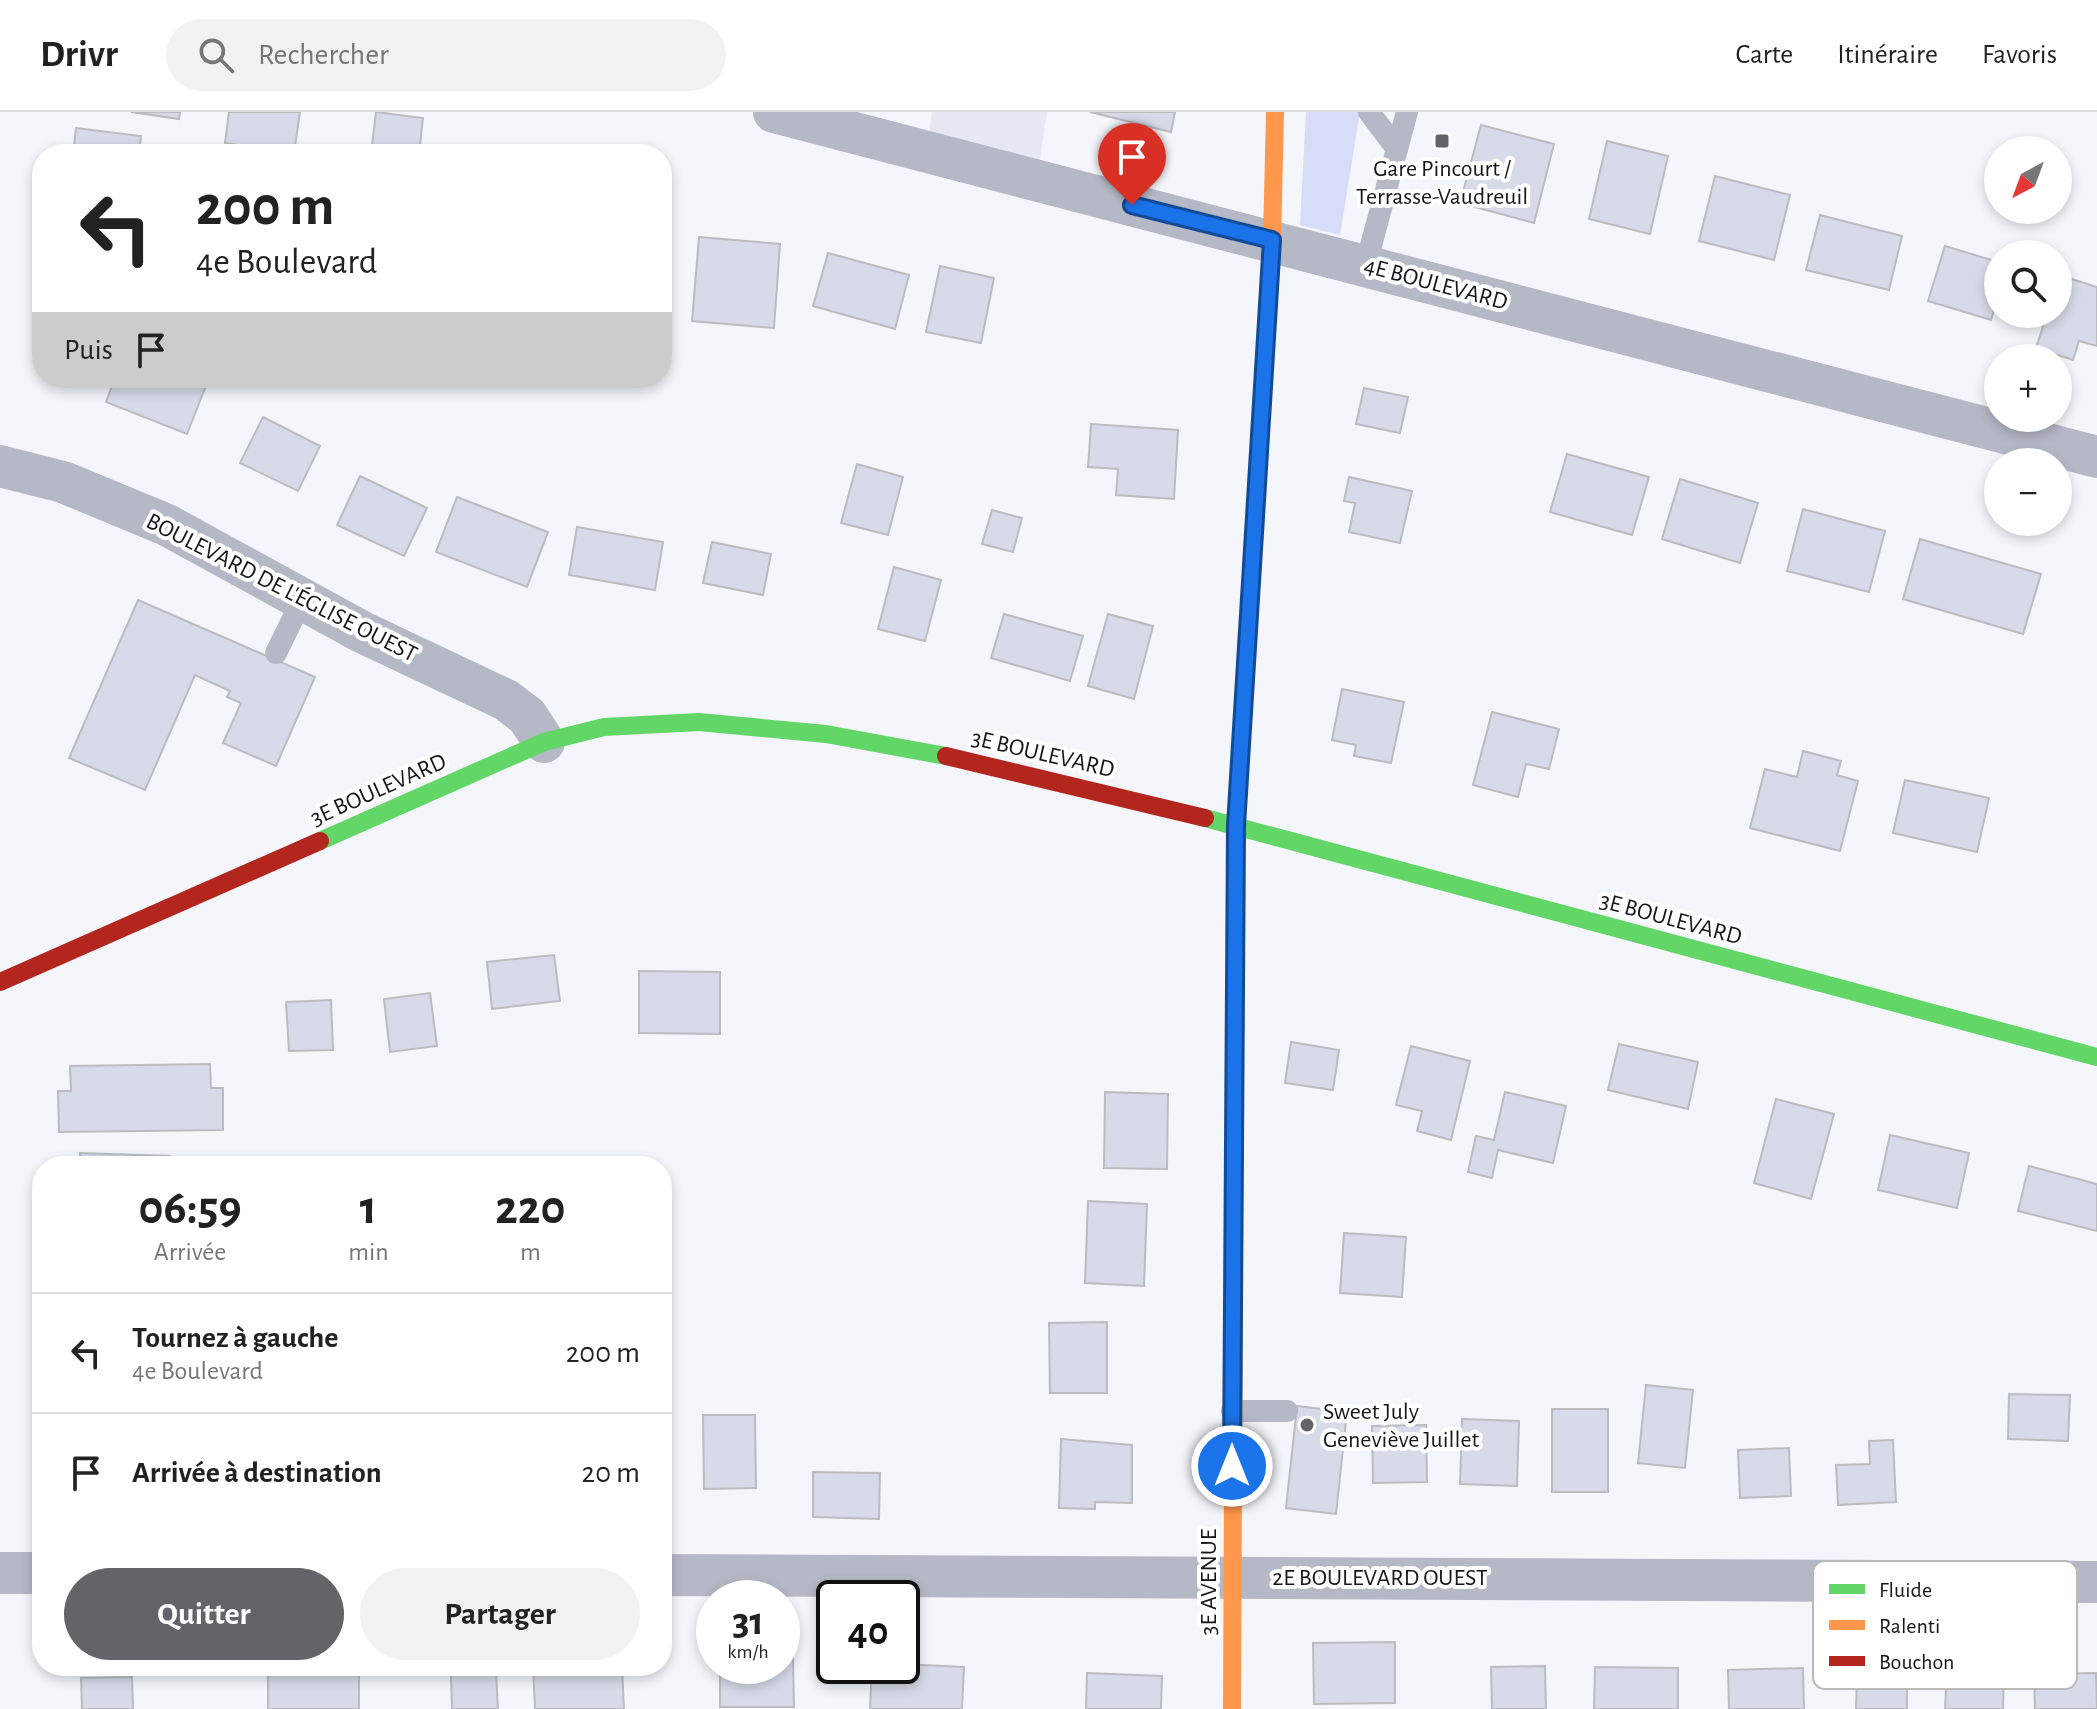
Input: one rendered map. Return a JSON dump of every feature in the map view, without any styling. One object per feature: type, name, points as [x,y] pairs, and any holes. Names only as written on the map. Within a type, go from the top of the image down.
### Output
[{"type":"street","name":"4E BOULEVARD","points":[[774,112],[2097,457]]},
{"type":"street","name":"3E AVENUE","points":[[1232,1709],[1236,826],[1272,240],[1275,112]]},
{"type":"street","name":"BOULEVARD DE L'ÉGLISE OUEST","points":[[0,466],[109,498],[216,551],[362,632],[506,700],[527,716],[544,742]]},
{"type":"street","name":"3E BOULEVARD","points":[[0,982],[544,742],[604,727],[643,723],[765,726],[984,763],[1236,826],[2097,1057]]},
{"type":"street","points":[[0,1573],[32,1573]]},
{"type":"street","name":"2E BOULEVARD OUEST","points":[[672,1575],[1813,1580]]},
{"type":"street","name":"2E BOULEVARD OUEST","points":[[2077,1582],[2097,1582]]},
{"type":"lane","points":[[1369,112],[1397,149]]},
{"type":"lane","points":[[1366,264],[1407,112]]},
{"type":"lane","points":[[276,653],[302,600]]},
{"type":"lane","points":[[1232,1411],[1287,1411]]},
{"type":"shaded area","points":[[932,112],[1047,112],[1039,165],[929,133]]},
{"type":"shaded area","points":[[1306,112],[1360,112],[1340,235],[1300,225]]},
{"type":"building","points":[[131,112],[180,112],[179,119]]},
{"type":"building","points":[[229,112],[300,112],[295,144],[225,143]]},
{"type":"building","points":[[376,112],[423,118],[420,144],[372,144]]},
{"type":"building","points":[[1090,112],[1175,112],[1171,132]]},
{"type":"building","points":[[1481,125],[1554,144],[1534,223],[1460,203]]},
{"type":"building","points":[[76,128],[141,136],[140,144],[74,144]]},
{"type":"building","points":[[1607,141],[1668,156],[1650,234],[1589,219]]},
{"type":"building","points":[[1715,176],[1790,195],[1774,260],[1699,241]]},
{"type":"building","points":[[1820,215],[1902,236],[1889,290],[1806,270]]},
{"type":"building","points":[[699,237],[780,244],[774,328],[692,321]]},
{"type":"building","points":[[1945,246],[1984,258],[1984,318],[1928,301]]},
{"type":"building","points":[[828,253],[909,275],[895,329],[813,306]]},
{"type":"building","points":[[940,266],[994,278],[981,343],[926,332]]},
{"type":"building","points":[[2072,279],[2097,287],[2097,346],[2079,341],[2073,360],[2072,344],[2037,344],[2042,328],[2072,328]]},
{"type":"building","points":[[111,388],[205,388],[187,434],[106,402]]},
{"type":"building","points":[[1364,388],[1408,397],[1400,433],[1356,424]]},
{"type":"building","points":[[263,417],[320,446],[298,491],[240,463]]},
{"type":"building","points":[[1091,424],[1178,430],[1174,499],[1116,495],[1118,469],[1088,467]]},
{"type":"building","points":[[1567,454],[1649,477],[1632,535],[1550,512]]},
{"type":"building","points":[[857,464],[903,477],[888,535],[841,523]]},
{"type":"building","points":[[360,476],[427,508],[404,556],[337,525]]},
{"type":"building","points":[[1349,477],[1412,491],[1400,543],[1349,532],[1355,503],[1344,501]]},
{"type":"building","points":[[1680,479],[1758,503],[1740,563],[1662,539]]},
{"type":"building","points":[[457,497],[548,532],[527,587],[436,552]]},
{"type":"building","points":[[1803,509],[1885,531],[1869,592],[1787,571]]},
{"type":"building","points":[[992,510],[1022,518],[1013,552],[982,544]]},
{"type":"building","points":[[577,527],[663,542],[655,590],[569,575]]},
{"type":"building","points":[[1920,539],[2041,574],[2023,634],[1903,599]]},
{"type":"building","points":[[712,542],[771,554],[763,595],[703,583]]},
{"type":"building","points":[[894,567],[941,580],[925,641],[878,629]]},
{"type":"building","points":[[138,600],[315,677],[276,766],[223,743],[241,703],[227,697],[230,691],[195,675],[145,790],[69,758]]},
{"type":"building","points":[[1004,614],[1083,636],[1070,681],[991,658]]},
{"type":"building","points":[[1108,614],[1153,626],[1134,699],[1088,686]]},
{"type":"building","points":[[1342,689],[1404,702],[1391,763],[1354,756],[1356,745],[1332,740]]},
{"type":"building","points":[[1492,712],[1559,729],[1549,769],[1526,764],[1518,797],[1473,785]]},
{"type":"building","points":[[1803,751],[1841,761],[1837,775],[1858,781],[1840,851],[1750,828],[1765,769],[1797,777]]},
{"type":"building","points":[[1905,780],[1989,798],[1977,852],[1893,833]]},
{"type":"building","points":[[554,955],[560,1001],[492,1009],[487,962]]},
{"type":"building","points":[[639,971],[720,972],[720,1034],[639,1033]]},
{"type":"building","points":[[430,993],[437,1046],[390,1052],[384,999]]},
{"type":"building","points":[[331,1000],[333,1050],[289,1051],[286,1002]]},
{"type":"building","points":[[1291,1042],[1339,1050],[1333,1090],[1285,1083]]},
{"type":"building","points":[[1619,1044],[1698,1062],[1688,1109],[1608,1090]]},
{"type":"building","points":[[1411,1046],[1470,1061],[1451,1140],[1417,1131],[1422,1111],[1396,1105]]},
{"type":"building","points":[[210,1064],[211,1088],[223,1088],[223,1130],[59,1132],[58,1091],[71,1091],[70,1066]]},
{"type":"building","points":[[1105,1092],[1168,1094],[1167,1169],[1104,1168]]},
{"type":"building","points":[[1505,1092],[1566,1106],[1553,1163],[1498,1150],[1492,1178],[1468,1172],[1476,1136],[1494,1140]]},
{"type":"building","points":[[1776,1099],[1834,1114],[1811,1199],[1754,1183]]},
{"type":"building","points":[[1890,1135],[1969,1153],[1957,1208],[1878,1190]]},
{"type":"building","points":[[80,1153],[170,1156],[80,1156]]},
{"type":"building","points":[[2029,1166],[2097,1184],[2097,1231],[2018,1211]]},
{"type":"building","points":[[1088,1201],[1147,1204],[1144,1286],[1085,1283]]},
{"type":"building","points":[[1344,1233],[1406,1237],[1402,1297],[1340,1293]]},
{"type":"building","points":[[1107,1322],[1107,1393],[1050,1393],[1049,1323]]},
{"type":"building","points":[[1646,1385],[1693,1390],[1685,1468],[1638,1463]]},
{"type":"building","points":[[2009,1394],[2070,1395],[2068,1441],[2008,1439]]},
{"type":"building","points":[[1297,1406],[1347,1412],[1336,1514],[1286,1508]]},
{"type":"building","points":[[1552,1409],[1608,1409],[1608,1492],[1552,1492]]},
{"type":"building","points":[[703,1415],[755,1415],[756,1488],[704,1489]]},
{"type":"building","points":[[1462,1419],[1519,1421],[1517,1486],[1460,1484]]},
{"type":"building","points":[[1426,1425],[1427,1482],[1373,1483],[1372,1426]]},
{"type":"building","points":[[1061,1439],[1132,1445],[1132,1503],[1095,1502],[1095,1509],[1059,1508]]},
{"type":"building","points":[[1893,1440],[1896,1502],[1838,1505],[1836,1465],[1870,1464],[1869,1441]]},
{"type":"building","points":[[1789,1448],[1791,1496],[1740,1498],[1738,1450]]},
{"type":"building","points":[[813,1472],[880,1473],[879,1519],[813,1517]]},
{"type":"building","points":[[1395,1642],[1395,1703],[1314,1704],[1313,1643]]},
{"type":"building","points":[[920,1665],[964,1667],[962,1709],[870,1709],[871,1684],[920,1684]]},
{"type":"building","points":[[1545,1666],[1546,1709],[1492,1709],[1491,1667]]},
{"type":"building","points":[[1595,1667],[1678,1668],[1678,1709],[1594,1709]]},
{"type":"building","points":[[1803,1668],[1804,1709],[1729,1709],[1728,1670]]},
{"type":"building","points":[[1087,1673],[1162,1676],[1161,1709],[1086,1709]]},
{"type":"building","points":[[2077,1673],[2096,1673],[2097,1709],[2035,1709],[2034,1689],[2077,1689]]},
{"type":"building","points":[[268,1676],[359,1676],[359,1709],[268,1709]]},
{"type":"building","points":[[451,1676],[496,1676],[498,1709],[452,1709]]},
{"type":"building","points":[[533,1676],[622,1676],[624,1709],[535,1709]]},
{"type":"building","points":[[132,1677],[133,1709],[82,1709],[81,1678]]},
{"type":"building","points":[[720,1684],[794,1684],[794,1707],[720,1707]]},
{"type":"building","points":[[1857,1689],[1907,1689],[1907,1709],[1856,1709]]},
{"type":"building","points":[[1946,1689],[2004,1689],[2003,1709],[1945,1709]]},
{"type":"traffic: fast","points":[[1234,1253],[1236,826],[1260,436]]},
{"type":"traffic: fast","points":[[320,841],[544,742],[604,727],[699,722],[826,734],[946,756]]},
{"type":"traffic: fast","points":[[1205,818],[2097,1057]]},
{"type":"traffic: slow","points":[[1260,436],[1272,240],[1275,112]]},
{"type":"traffic: slow","points":[[1232,1709],[1234,1253]]},
{"type":"traffic: jam","points":[[946,756],[1205,818]]},
{"type":"traffic: jam","points":[[0,982],[320,841]]},
{"type":"place","name":"Gare Pincourt / Terrasse-Vaudreuil","points":[[1442,141]]},
{"type":"place","name":"Sweet July Geneviève Juillet","points":[[1307,1425]]},
{"type":"route","points":[[1132,205],[1272,240],[1236,826],[1232,1466]]}]
